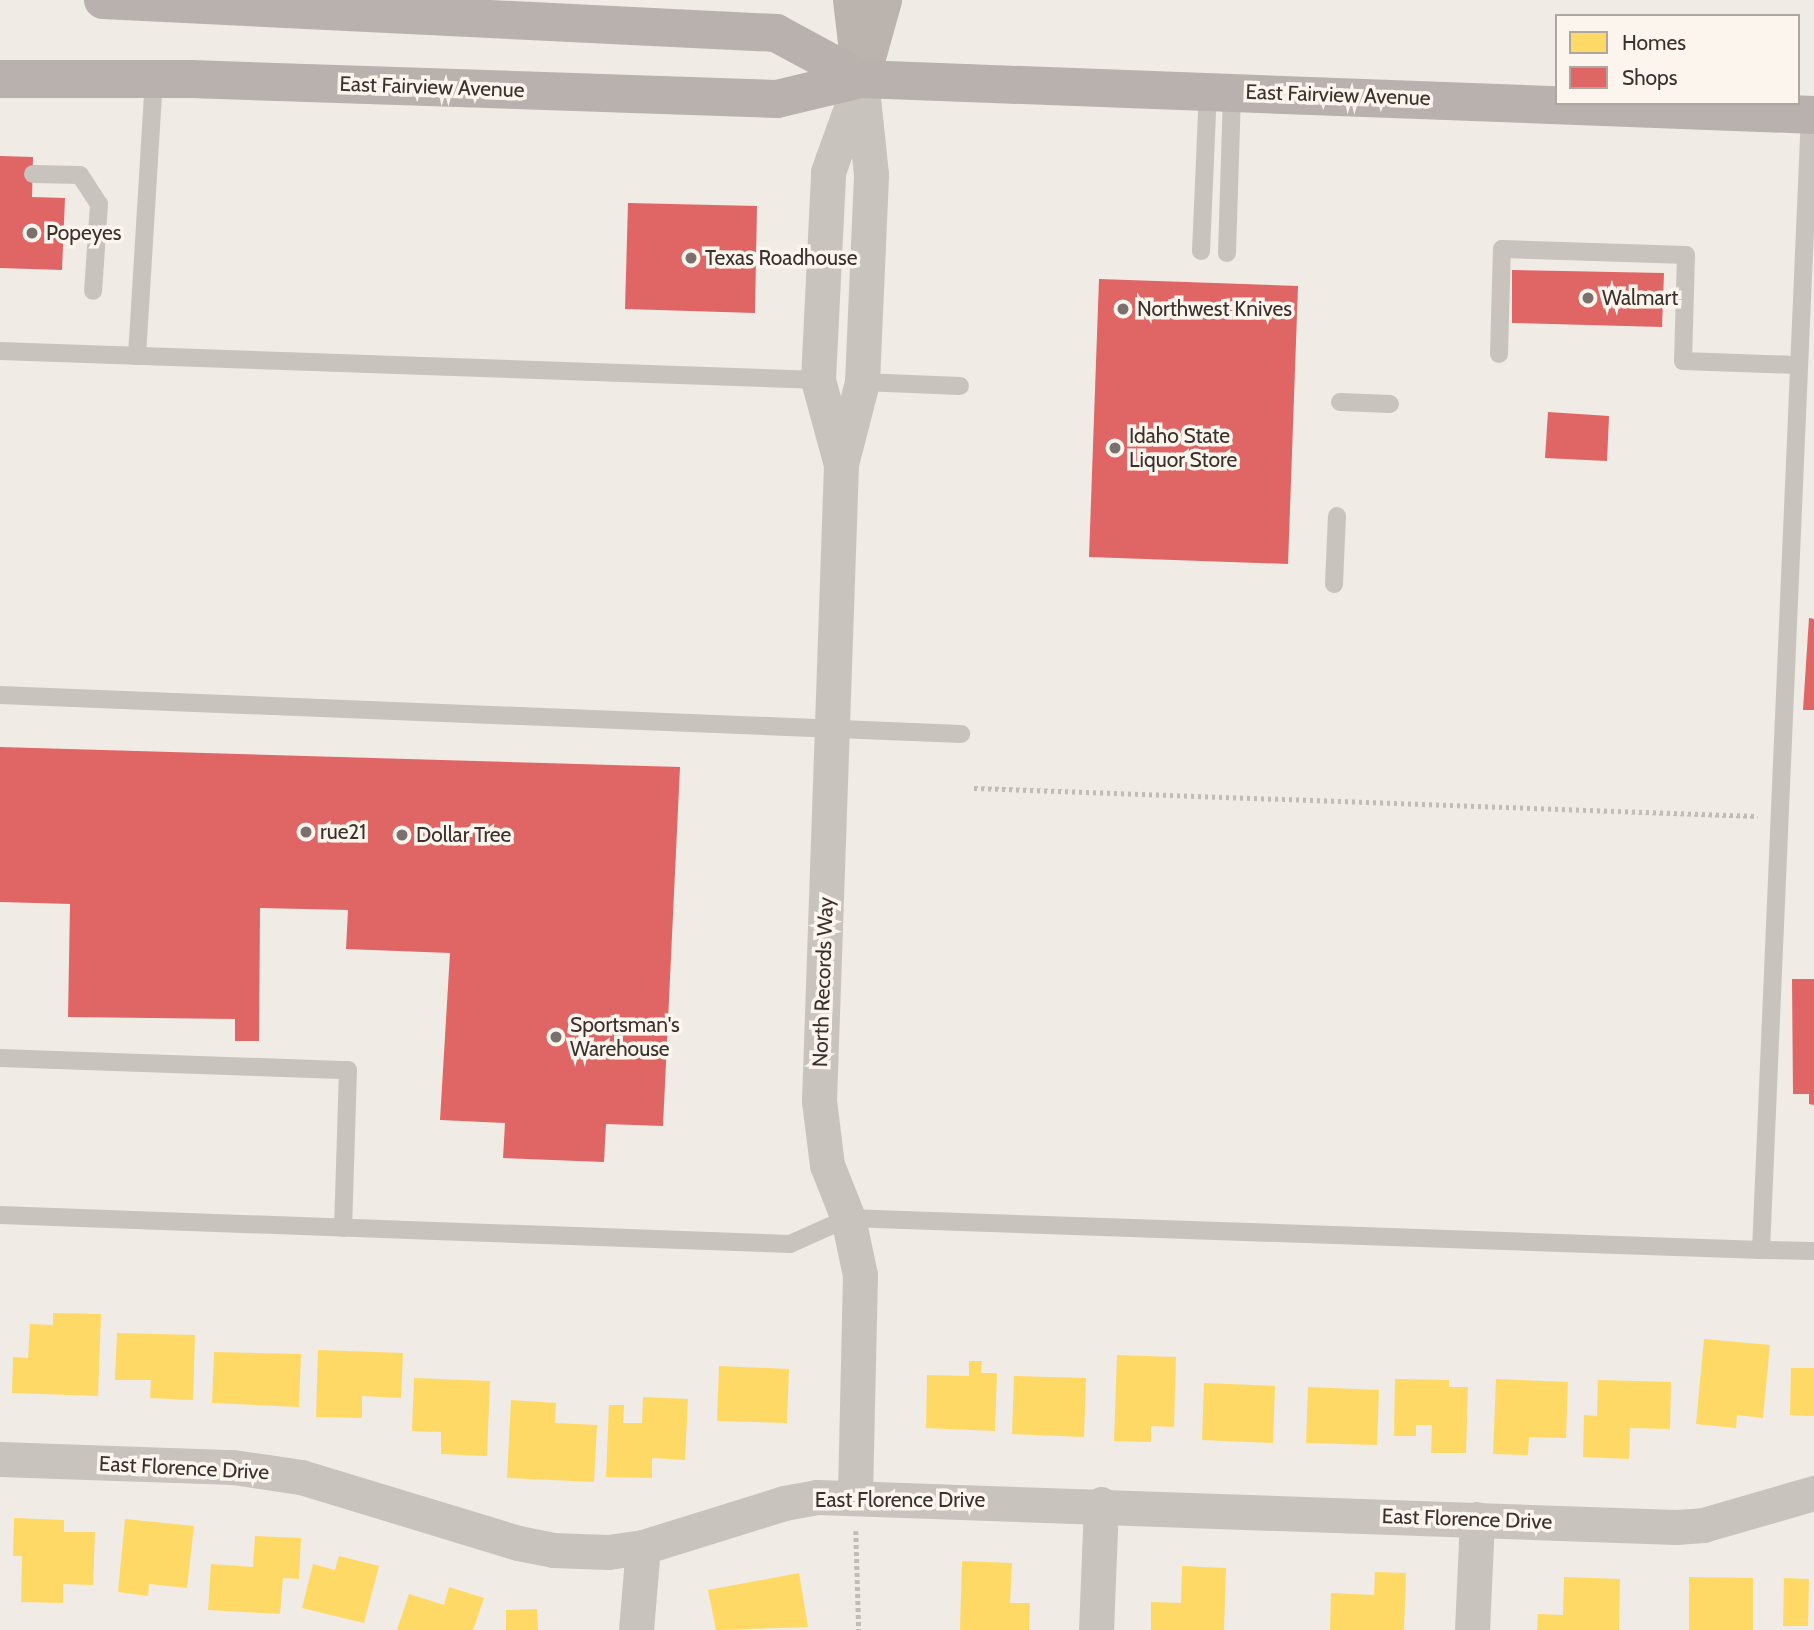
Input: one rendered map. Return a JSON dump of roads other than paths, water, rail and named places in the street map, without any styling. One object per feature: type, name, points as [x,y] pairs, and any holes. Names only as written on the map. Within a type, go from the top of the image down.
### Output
[{"type":"main road","name":"East Fairview Avenue","points":[[103,0],[776,33],[861,79]]},
{"type":"main road","name":"East Fairview Avenue","points":[[0,79],[154,79],[777,99],[861,79],[1555,104]]},
{"type":"main road","name":"East Fairview Avenue","points":[[1575,105],[1812,115]]},
{"type":"street","name":"North Records Way","points":[[852,0],[871,174],[862,382],[841,464],[819,1101],[827,1165],[848,1218],[860,1275],[855,1509]]},
{"type":"street","name":"North Records Way","points":[[841,464],[818,380],[828,172],[861,79],[883,0]]},
{"type":"street","name":"East Florence Drive","points":[[0,1459],[233,1467],[301,1477],[530,1546],[608,1552],[643,1547],[784,1503],[855,1509],[1101,1504],[1676,1527],[1703,1525],[1814,1493]]},
{"type":"street","points":[[1096,1630],[1101,1504]]},
{"type":"street","points":[[1472,1630],[1476,1519]]},
{"type":"street","points":[[636,1630],[643,1547]]},
{"type":"lane","points":[[137,356],[154,79]]},
{"type":"lane","points":[[1201,251],[1220,90]]},
{"type":"lane","points":[[1220,90],[1227,253]]},
{"type":"lane","points":[[1761,1250],[1797,365],[1808,290],[1812,115]]},
{"type":"lane","points":[[33,173],[80,175],[99,204],[93,291]]},
{"type":"lane","points":[[1499,355],[1502,249],[1686,255],[1683,361],[1797,365]]},
{"type":"lane","points":[[0,351],[818,380]]},
{"type":"lane","points":[[862,382],[960,386]]},
{"type":"lane","points":[[1340,402],[1390,404]]},
{"type":"lane","points":[[1334,584],[1337,516]]},
{"type":"lane","points":[[0,695],[832,726],[961,734]]},
{"type":"lane","points":[[0,1058],[348,1070],[343,1228]]},
{"type":"lane","points":[[0,1215],[790,1244],[848,1218],[1814,1251]]},
{"type":"place","name":"Popeyes","points":[[32,233]]},
{"type":"place","name":"Texas Roadhouse","points":[[691,258]]},
{"type":"place","name":"Walmart","points":[[1588,298]]},
{"type":"place","name":"Northwest Knives","points":[[1123,309]]},
{"type":"place","name":"Idaho State Liquor Store","points":[[1115,448]]},
{"type":"place","name":"rue21","points":[[306,832]]},
{"type":"place","name":"Dollar Tree","points":[[402,835]]},
{"type":"place","name":"Sportsman's Warehouse","points":[[556,1037]]}]
